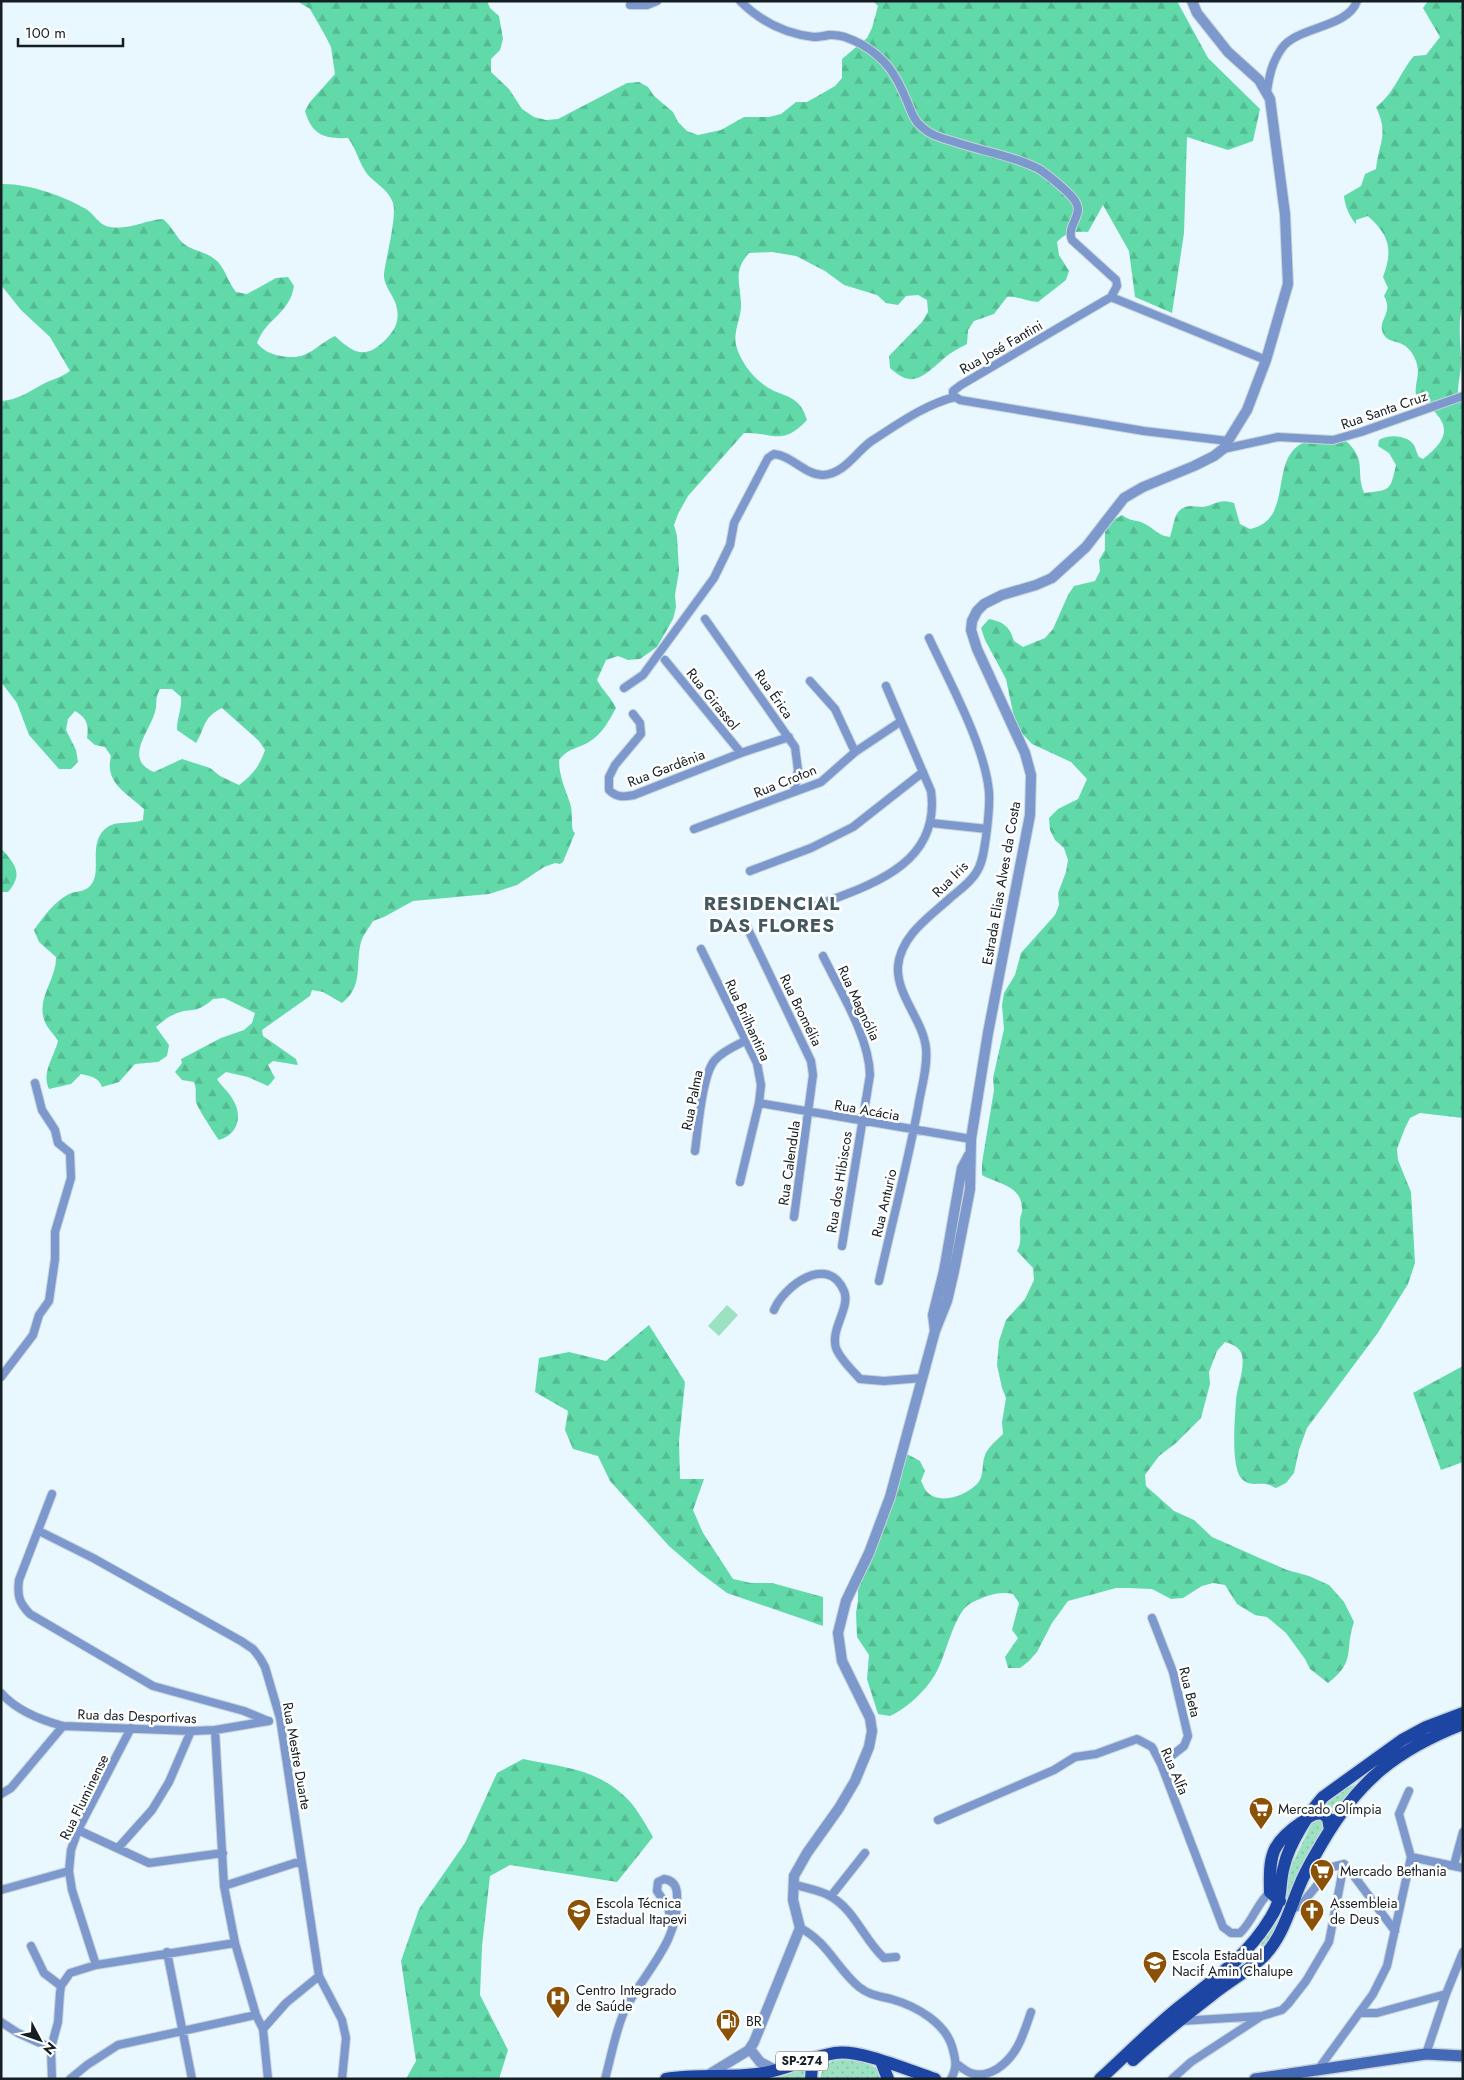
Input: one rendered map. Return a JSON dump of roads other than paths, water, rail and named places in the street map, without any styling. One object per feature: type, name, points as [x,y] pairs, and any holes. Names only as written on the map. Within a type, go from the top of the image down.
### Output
[{"type":"main road","points":[[1100,2079],[1171,2014],[1237,1962],[1252,1945],[1271,1918],[1280,1901],[1283,1867],[1288,1852],[1323,1797],[1402,1740],[1426,1727],[1463,1713]]},
{"type":"main road","points":[[1110,2079],[1264,1956],[1284,1926],[1309,1866],[1330,1830],[1342,1811],[1366,1782],[1393,1760],[1430,1737],[1463,1724]]},
{"type":"main road","points":[[1280,1901],[1270,1892],[1272,1859],[1277,1842],[1287,1832],[1310,1816],[1319,1813],[1328,1818],[1330,1830]]},
{"type":"main road","points":[[1272,1859],[1282,1882]]},
{"type":"main road","points":[[1252,1945],[1256,1952],[1264,1956]]},
{"type":"main road","name":"SP-274","points":[[666,2079],[708,2075],[735,2076],[758,2074],[837,2053],[848,2053],[881,2061],[935,2079]]},
{"type":"main road","points":[[1255,2079],[1426,2054],[1463,2056]]},
{"type":"main road","points":[[811,2079],[812,2066],[817,2057]]},
{"type":"main road","points":[[881,2061],[888,2079]]},
{"type":"street","points":[[630,5],[647,5],[657,1]]},
{"type":"street","points":[[740,1],[755,14],[775,26],[810,36],[841,35],[862,45],[877,54],[888,64],[898,80],[915,120],[922,128],[936,136],[1039,169],[1055,181],[1078,206],[1079,210],[1070,230],[1072,240],[1116,280],[1116,286],[1111,297],[1266,360]]},
{"type":"street","name":"Estrada Elias Alves da Costa","points":[[800,1928],[793,1900],[794,1876],[855,1781],[869,1747],[872,1731],[870,1718],[842,1661],[838,1633],[846,1601],[869,1553],[890,1497],[935,1331],[933,1315],[944,1271],[962,1168],[969,1154],[988,1033],[1030,815],[1031,775],[1025,753],[977,649],[971,630],[972,621],[977,611],[991,600],[1052,578],[1072,562],[1101,529],[1116,506],[1128,495],[1214,456],[1225,445],[1247,410],[1266,360],[1284,302],[1288,277],[1285,214],[1272,108],[1266,92],[1258,80],[1228,52],[1197,13],[1192,1]]},
{"type":"street","points":[[1266,92],[1270,71],[1283,47],[1296,37],[1346,16],[1357,1]]},
{"type":"street","name":"Rua José Fantini","points":[[955,397],[953,391],[956,388],[1111,297]]},
{"type":"street","name":"Rua Santa Cruz","points":[[1225,445],[1278,437],[1333,440],[1354,435],[1463,396]]},
{"type":"street","points":[[624,688],[643,675],[714,578],[730,545],[734,523],[768,458],[774,454],[779,454],[817,474],[824,475],[838,471],[871,441],[924,410],[955,397],[960,400],[1225,445]]},
{"type":"street","name":"Rua Érica","points":[[705,619],[796,747],[798,758],[794,792]]},
{"type":"street","name":"Rua Iris","points":[[914,1130],[926,1064],[926,1047],[921,1030],[899,980],[898,968],[901,952],[908,938],[923,922],[977,873],[982,859],[987,829],[989,791],[978,745],[930,638]]},
{"type":"street","name":"Rua Girassol","points":[[665,660],[741,753]]},
{"type":"street","points":[[810,681],[835,709],[855,752]]},
{"type":"street","points":[[815,906],[872,884],[891,874],[920,847],[931,823],[933,806],[931,791],[886,686]]},
{"type":"street","name":"Rua Gardênia","points":[[634,714],[640,723],[642,734],[615,765],[609,777],[609,790],[618,796],[634,795],[741,753],[789,737]]},
{"type":"street","name":"Rua Croton","points":[[694,829],[821,782],[855,752],[900,722]]},
{"type":"street","points":[[750,871],[810,848],[854,827],[923,772]]},
{"type":"street","points":[[931,823],[987,829]]},
{"type":"street","name":"Rua Bromélia","points":[[745,923],[811,1061],[813,1075],[809,1112]]},
{"type":"street","name":"Rua Brilhantina","points":[[701,949],[757,1063],[761,1085],[759,1103],[740,1182]]},
{"type":"street","name":"Rua Magnólia","points":[[823,956],[865,1044],[869,1060],[870,1075],[862,1121]]},
{"type":"street","name":"Rua Palma","points":[[695,1151],[708,1073],[714,1061],[722,1054],[745,1041]]},
{"type":"street","points":[[1,1377],[33,1335],[39,1315],[49,1302],[55,1259],[55,1232],[71,1178],[70,1152],[58,1143],[55,1130],[42,1110],[35,1083]]},
{"type":"street","name":"Rua Acácia","points":[[759,1103],[970,1139]]},
{"type":"street","name":"Rua Calendula","points":[[794,1217],[809,1112]]},
{"type":"street","name":"Rua dos Hibiscos","points":[[842,1246],[862,1121]]},
{"type":"street","name":"Rua Anturio","points":[[879,1281],[914,1130]]},
{"type":"street","points":[[774,1310],[779,1298],[802,1279],[817,1273],[824,1274],[840,1284],[845,1293],[845,1302],[836,1330],[836,1348],[860,1379],[884,1381],[922,1378]]},
{"type":"street","points":[[52,1494],[19,1580],[17,1593],[21,1605],[30,1614],[153,1686],[244,1711],[268,1721]]},
{"type":"street","name":"Rua Mestre Duarte","points":[[39,1530],[93,1558],[253,1649],[265,1667],[280,1718],[319,1976],[342,2020],[346,2038],[342,2079]]},
{"type":"street","name":"Rua Beta","points":[[1152,1618],[1173,1672],[1188,1736],[1184,1746],[1161,1764]]},
{"type":"street","name":"Rua das Desportivas","points":[[1,1693],[29,1714],[63,1726],[191,1732],[215,1730],[280,1718]]},
{"type":"street","points":[[1,1794],[11,1788],[63,1726]]},
{"type":"street","name":"Rua Fluminense","points":[[96,1965],[72,1890],[69,1871],[71,1850],[78,1830],[131,1728]]},
{"type":"street","points":[[215,1730],[224,1886],[235,1943],[256,2015],[263,2029],[268,2079]]},
{"type":"street","points":[[118,1848],[152,1810],[169,1782],[191,1732]]},
{"type":"street","name":"Rua Alfa","points":[[938,1820],[1054,1770],[1075,1757],[1096,1754],[1137,1739],[1144,1741],[1152,1747],[1161,1764],[1223,1927],[1231,1933],[1240,1933],[1263,1899],[1270,1892]]},
{"type":"street","points":[[1317,2071],[1359,2013],[1384,1974],[1411,1857],[1399,1814],[1409,1791]]},
{"type":"street","points":[[78,1830],[148,1863],[223,1853]]},
{"type":"street","points":[[1454,1865],[1463,1832]]},
{"type":"street","points":[[831,1896],[865,1853]]},
{"type":"street","points":[[1411,1857],[1463,1868]]},
{"type":"street","points":[[224,1886],[301,1861]]},
{"type":"street","points":[[1344,1864],[1394,1931]]},
{"type":"street","points":[[1292,1909],[1300,1906],[1332,1867],[1344,1864]]},
{"type":"street","points":[[1179,2022],[1262,2016],[1282,2010],[1306,1981],[1326,1948],[1332,1933],[1344,1864]]},
{"type":"street","points":[[1,1890],[69,1871]]},
{"type":"street","points":[[605,2079],[625,2009],[659,1958],[668,1940],[672,1926],[678,1903],[677,1889],[672,1881],[664,1879],[658,1882],[657,1891],[668,1907],[672,1926]]},
{"type":"street","points":[[793,1884],[831,1896],[853,1917],[877,1952],[884,1958],[896,1957]]},
{"type":"street","points":[[708,2075],[750,2049],[800,1928],[820,1941],[855,1984],[866,1992],[906,2004],[940,2026],[948,2035],[957,2064],[951,2079]]},
{"type":"street","points":[[52,2079],[51,2048],[59,2016],[62,1986],[70,1973],[96,1965],[167,1952],[235,1943]]},
{"type":"street","points":[[30,1946],[44,1973],[62,1986]]},
{"type":"street","points":[[167,1952],[192,2079]]},
{"type":"street","points":[[1426,2054],[1446,1994],[1463,1952]]},
{"type":"street","points":[[263,2029],[286,2003],[319,1976]]},
{"type":"street","points":[[1359,2013],[1377,2013],[1446,1994]]},
{"type":"street","points":[[957,2064],[970,2072],[982,2075],[1003,2064],[1013,2055],[1022,2040],[1031,2012]]},
{"type":"street","points":[[70,2079],[87,2065],[118,2045],[256,2015]]},
{"type":"street","points":[[1172,2079],[1190,2062],[1262,2016]]},
{"type":"street","points":[[1,2022],[18,2033],[51,2048]]},
{"type":"street","points":[[750,2049],[760,2062],[774,2070]]},
{"type":"place","name":"Mercado Olímpia","points":[[1261,1830]]},
{"type":"place","name":"Mercado Bethania","points":[[1322,1892]]},
{"type":"place","name":"Escola Técnica Estadual Itapevi","points":[[579,1932]]},
{"type":"place","name":"Assembleia de Deus","points":[[1312,1932]]},
{"type":"place","name":"Escola Estadual Nacif Amin Chalupe","points":[[1155,1984]]},
{"type":"place","name":"Centro Integrado de Saúde","points":[[558,2019]]},
{"type":"place","name":"BR","points":[[728,2042]]},
{"type":"district","name":"RESIDENCIAL DAS FLORES","points":[[772,914]]}]
